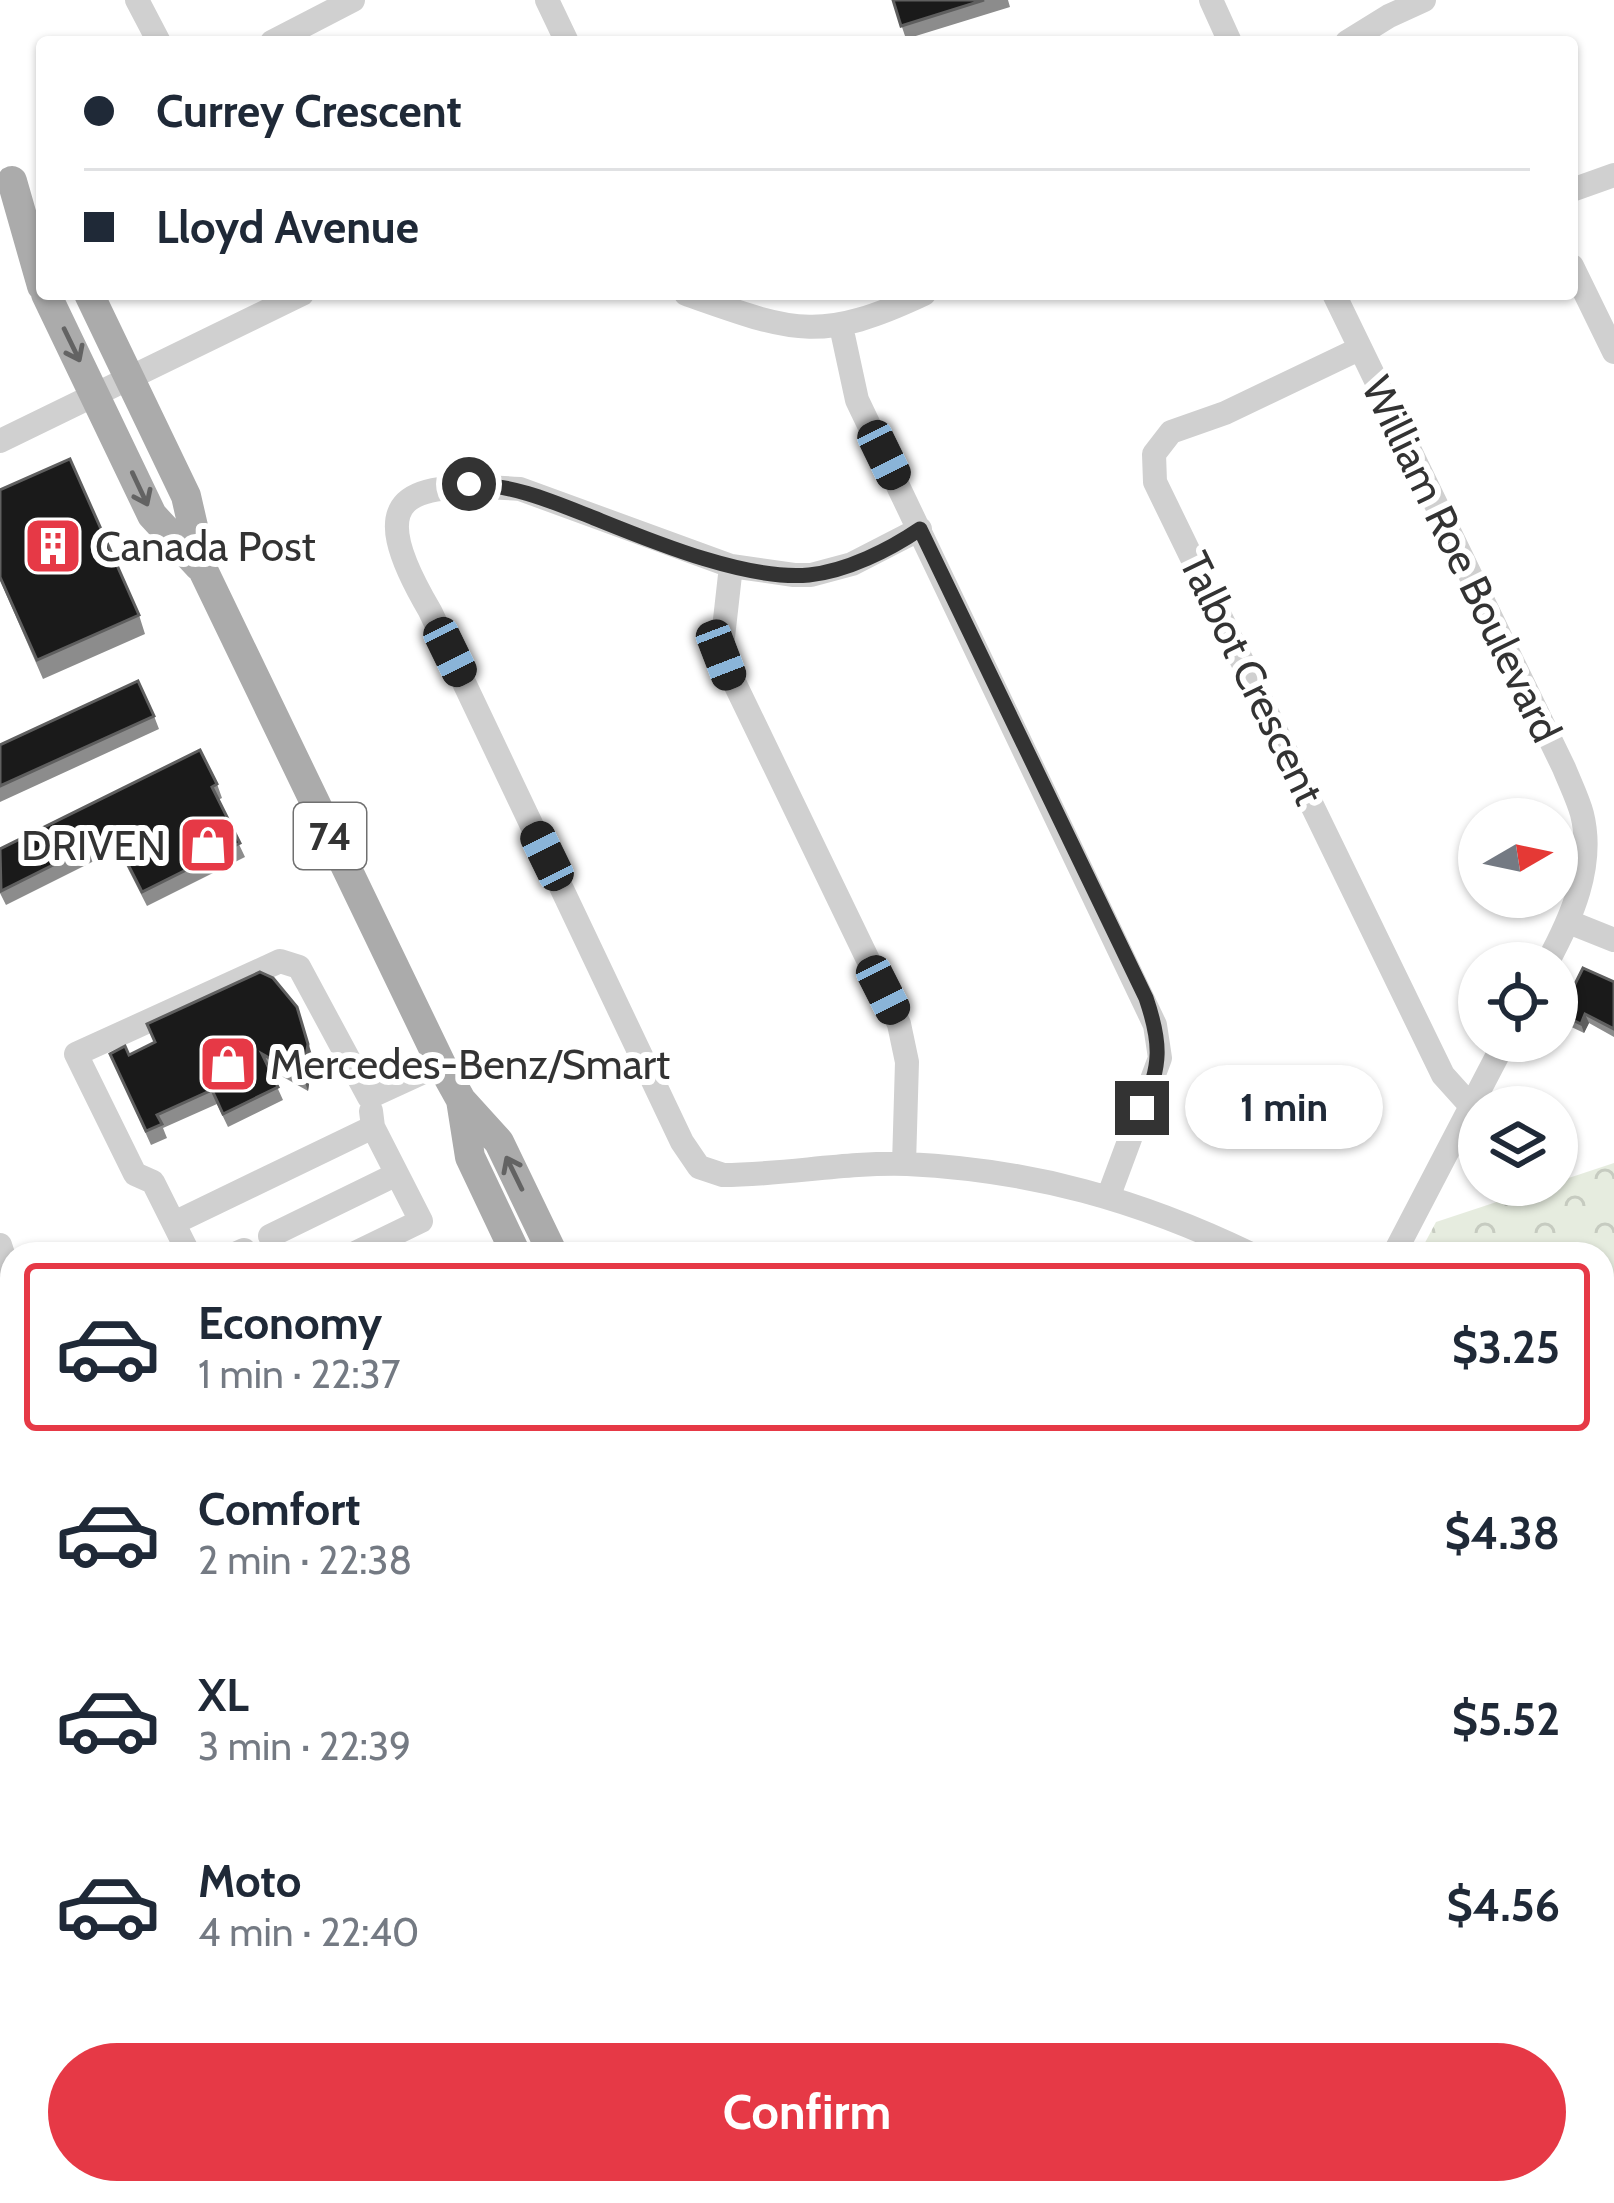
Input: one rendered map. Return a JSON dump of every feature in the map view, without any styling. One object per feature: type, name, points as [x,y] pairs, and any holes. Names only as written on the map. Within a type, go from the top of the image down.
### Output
[{"type":"main road","points":[[6,171],[36,213]]},
{"type":"main road","points":[[6,171],[36,267]]},
{"type":"main road","name":"74","points":[[49,300],[152,514],[203,570]]},
{"type":"main road","name":"74","points":[[92,300],[187,496],[203,570],[441,1064],[461,1100],[499,1142],[548,1242]]},
{"type":"main road","name":"74","points":[[461,1100],[470,1157],[510,1242]]},
{"type":"street","points":[[137,0],[156,36]]},
{"type":"street","points":[[284,36],[353,0]]},
{"type":"street","points":[[547,0],[564,36]]},
{"type":"street","points":[[1210,0],[1227,36]]},
{"type":"street","points":[[1358,36],[1424,0]]},
{"type":"street","points":[[1578,188],[1614,175]]},
{"type":"street","points":[[1578,278],[1614,352]]},
{"type":"street","points":[[0,441],[290,300]]},
{"type":"street","points":[[705,300],[814,330],[841,326],[908,300]]},
{"type":"street","name":"William Roe Boulevard","points":[[1337,300],[1582,814],[1579,893],[1558,942]]},
{"type":"street","points":[[841,326],[857,400],[1155,1025],[1160,1058],[1108,1195]]},
{"type":"street","name":"Talbot Crescent","points":[[1359,349],[1225,413],[1171,432],[1159,445],[1154,468],[1156,482],[1436,1059],[1458,1091]]},
{"type":"street","points":[[920,529],[852,563],[811,575],[731,566],[520,489],[489,485],[447,485],[414,495],[404,502],[396,529],[405,567],[682,1142],[699,1167],[712,1174],[743,1175],[904,1164],[1016,1174],[1108,1195],[1222,1242]]},
{"type":"street","points":[[731,566],[721,655],[899,1024],[907,1063],[904,1164]]},
{"type":"street","points":[[1568,922],[1614,940]]},
{"type":"street","points":[[184,1242],[153,1182],[135,1174],[76,1054],[280,961],[299,967],[369,1097],[373,1127],[421,1221],[378,1242]]},
{"type":"street","points":[[369,1097],[441,1064]]},
{"type":"street","points":[[174,1223],[373,1127]]},
{"type":"street","points":[[1400,1242],[1458,1129]]},
{"type":"street","points":[[270,1237],[397,1174]]},
{"type":"green space","points":[[1614,1163],[1614,1242],[1425,1242],[1436,1222],[1484,1206],[1578,1206],[1578,1175]]},
{"type":"building","points":[[893,0],[984,0],[901,26]]},
{"type":"building","name":"Canada Post","points":[[70,459],[139,615],[37,660],[0,577],[0,490]]},
{"type":"building","points":[[138,681],[154,716],[0,786],[0,745]]},
{"type":"building","points":[[200,750],[240,843],[142,892],[113,835],[1,891],[0,849]]},
{"type":"building","points":[[1583,968],[1614,982],[1614,1029],[1585,1014],[1578,1023],[1578,978]]},
{"type":"building","name":"Mercedes-Benz/Smart","points":[[260,972],[273,978],[297,1007],[308,1044],[303,1077],[262,1054],[278,1087],[223,1114],[212,1090],[157,1115],[162,1124],[146,1131],[110,1054],[125,1046],[129,1055],[155,1042],[147,1024]]},
{"type":"place","name":"Canada Post","points":[[53,546]]},
{"type":"place","name":"DRIVEN","points":[[208,845]]},
{"type":"place","name":"Mercedes-Benz/Smart","points":[[228,1064]]},
{"type":"route","points":[[469,484],[520,489],[731,566],[794,574],[811,575],[852,563],[920,529],[1146,998],[1160,1058],[1142,1108]]}]
